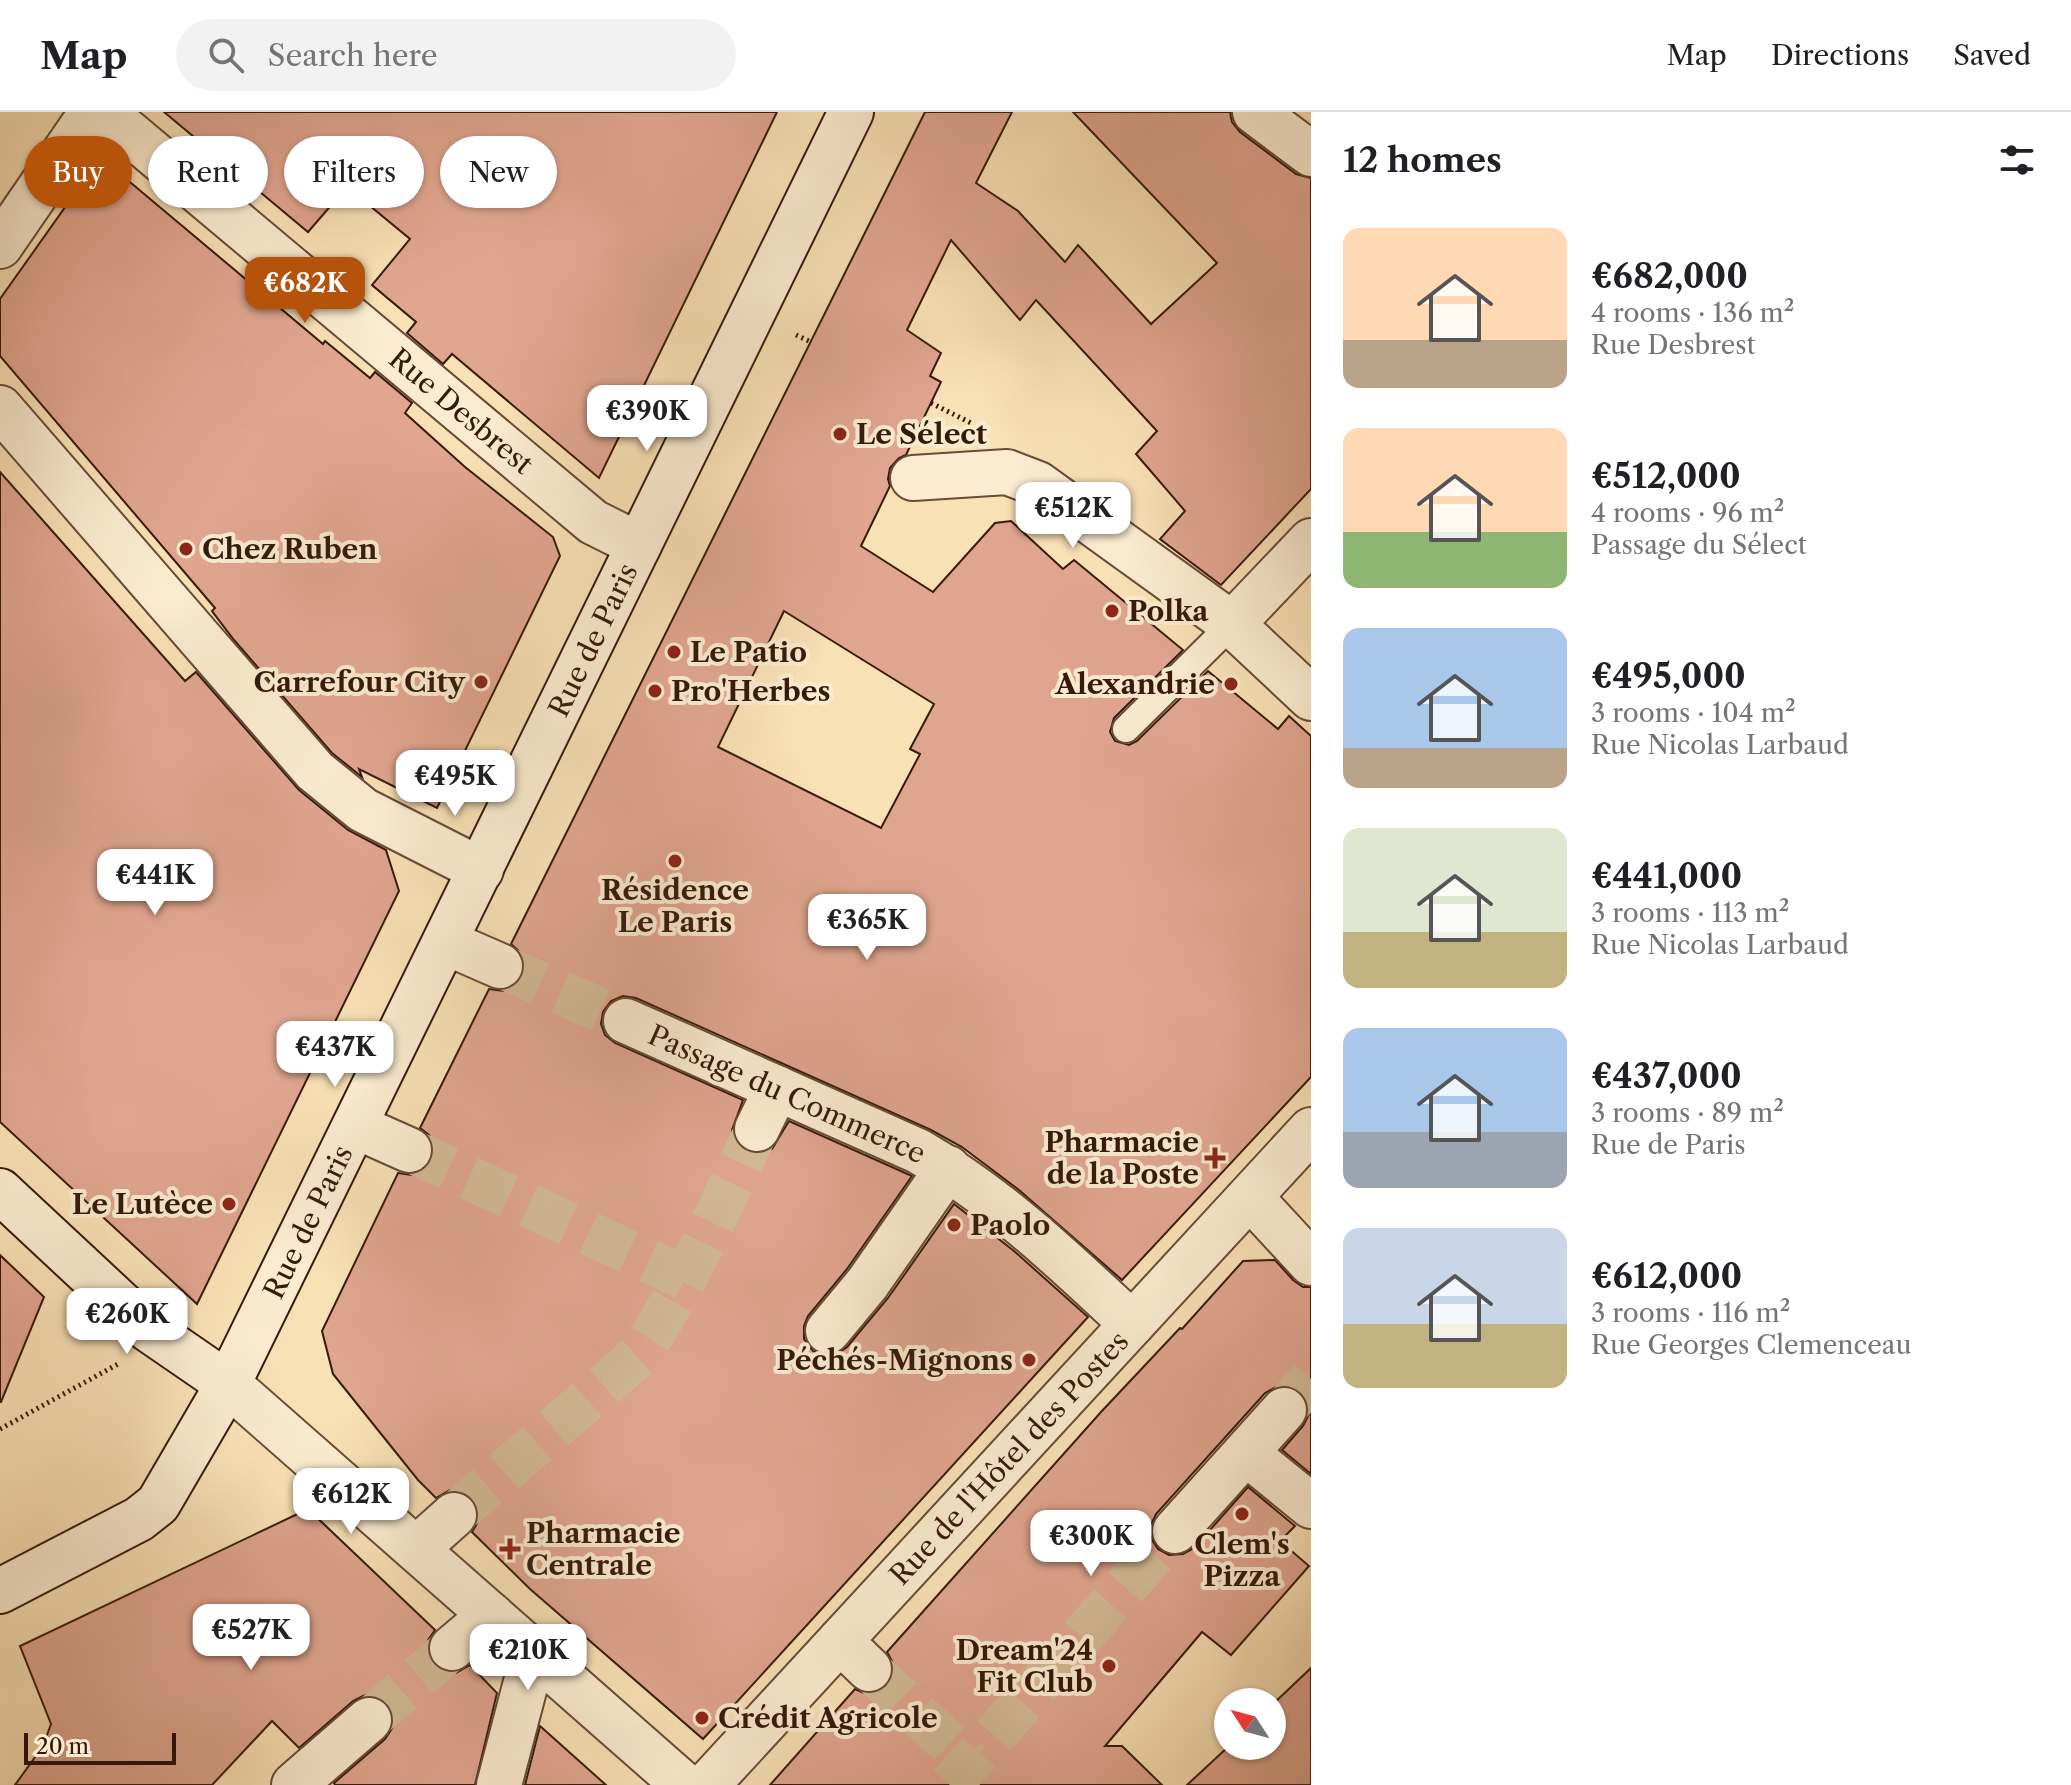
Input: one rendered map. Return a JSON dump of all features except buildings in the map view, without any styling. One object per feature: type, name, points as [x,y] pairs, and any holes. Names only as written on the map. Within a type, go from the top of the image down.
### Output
[{"type":"street","points":[[0,246],[92,112]]},
{"type":"street","name":"Rue Desbrest","points":[[104,112],[593,522],[639,545]]},
{"type":"street","name":"Rue de Paris","points":[[0,1591],[139,1519],[158,1504],[228,1384],[851,112]]},
{"type":"street","points":[[1255,112],[1311,154]]},
{"type":"street","points":[[0,408],[315,771],[363,810],[481,870]]},
{"type":"street","points":[[913,478],[1007,472],[1038,484],[1232,624],[1304,682]]},
{"type":"street","points":[[1232,624],[1311,541]]},
{"type":"street","points":[[445,942],[500,966]]},
{"type":"street","name":"Passage du Commerce","points":[[626,1021],[918,1151],[948,1168],[1061,1257],[1132,1324]]},
{"type":"street","points":[[757,1129],[777,1088]]},
{"type":"street","points":[[355,1126],[409,1150]]},
{"type":"street","name":"Rue de l'Hôtel des Postes","points":[[707,1785],[855,1655],[1132,1324],[1311,1130]]},
{"type":"street","name":"Passage du Commerce","points":[[828,1331],[867,1284],[948,1168]]},
{"type":"street","points":[[0,1191],[148,1329],[228,1384],[684,1785]]},
{"type":"street","points":[[1250,1197],[1311,1263]]},
{"type":"street","points":[[1175,1531],[1284,1410]]},
{"type":"street","points":[[1246,1453],[1311,1506]]},
{"type":"street","points":[[416,1549],[454,1515]]},
{"type":"street","points":[[452,1648],[491,1615]]},
{"type":"street","points":[[499,1785],[534,1652]]},
{"type":"street","points":[[294,1785],[369,1720]]},
{"type":"lane","points":[[1126,729],[1232,624]]},
{"type":"path","points":[[795,335],[811,342]]},
{"type":"path","points":[[931,403],[985,430]]},
{"type":"path","points":[[0,1429],[119,1364]]},
{"type":"tunnel","points":[[500,966],[626,1021]]},
{"type":"tunnel","points":[[454,1515],[638,1356],[687,1274],[757,1129]]},
{"type":"tunnel","points":[[409,1150],[685,1278]]},
{"type":"tunnel","points":[[1284,1410],[1311,1379]]},
{"type":"tunnel","points":[[950,1785],[1175,1531]]},
{"type":"tunnel","points":[[369,1720],[452,1648]]},
{"type":"tunnel","points":[[869,1669],[970,1763]]},
{"type":"place","name":"Le Sélect","points":[[840,434]]},
{"type":"place","name":"Chez Ruben","points":[[186,549]]},
{"type":"place","name":"Polka","points":[[1112,611]]},
{"type":"place","name":"Le Patio","points":[[674,652]]},
{"type":"place","name":"Carrefour City","points":[[481,682]]},
{"type":"place","name":"Alexandrie","points":[[1231,684]]},
{"type":"place","name":"Pro'Herbes","points":[[655,691]]},
{"type":"place","name":"Résidence Le Paris","points":[[675,861]]},
{"type":"place","name":"Pharmacie de la Poste","points":[[1215,1158]]},
{"type":"place","name":"Le Lutèce","points":[[229,1204]]},
{"type":"place","name":"Paolo","points":[[954,1225]]},
{"type":"place","name":"Péchés-Mignons","points":[[1029,1360]]},
{"type":"place","name":"Clem's Pizza","points":[[1242,1514]]},
{"type":"place","name":"Pharmacie Centrale","points":[[510,1549]]},
{"type":"place","name":"Dream'24 Fit Club","points":[[1109,1666]]},
{"type":"place","name":"Crédit Agricole","points":[[702,1718]]}]
